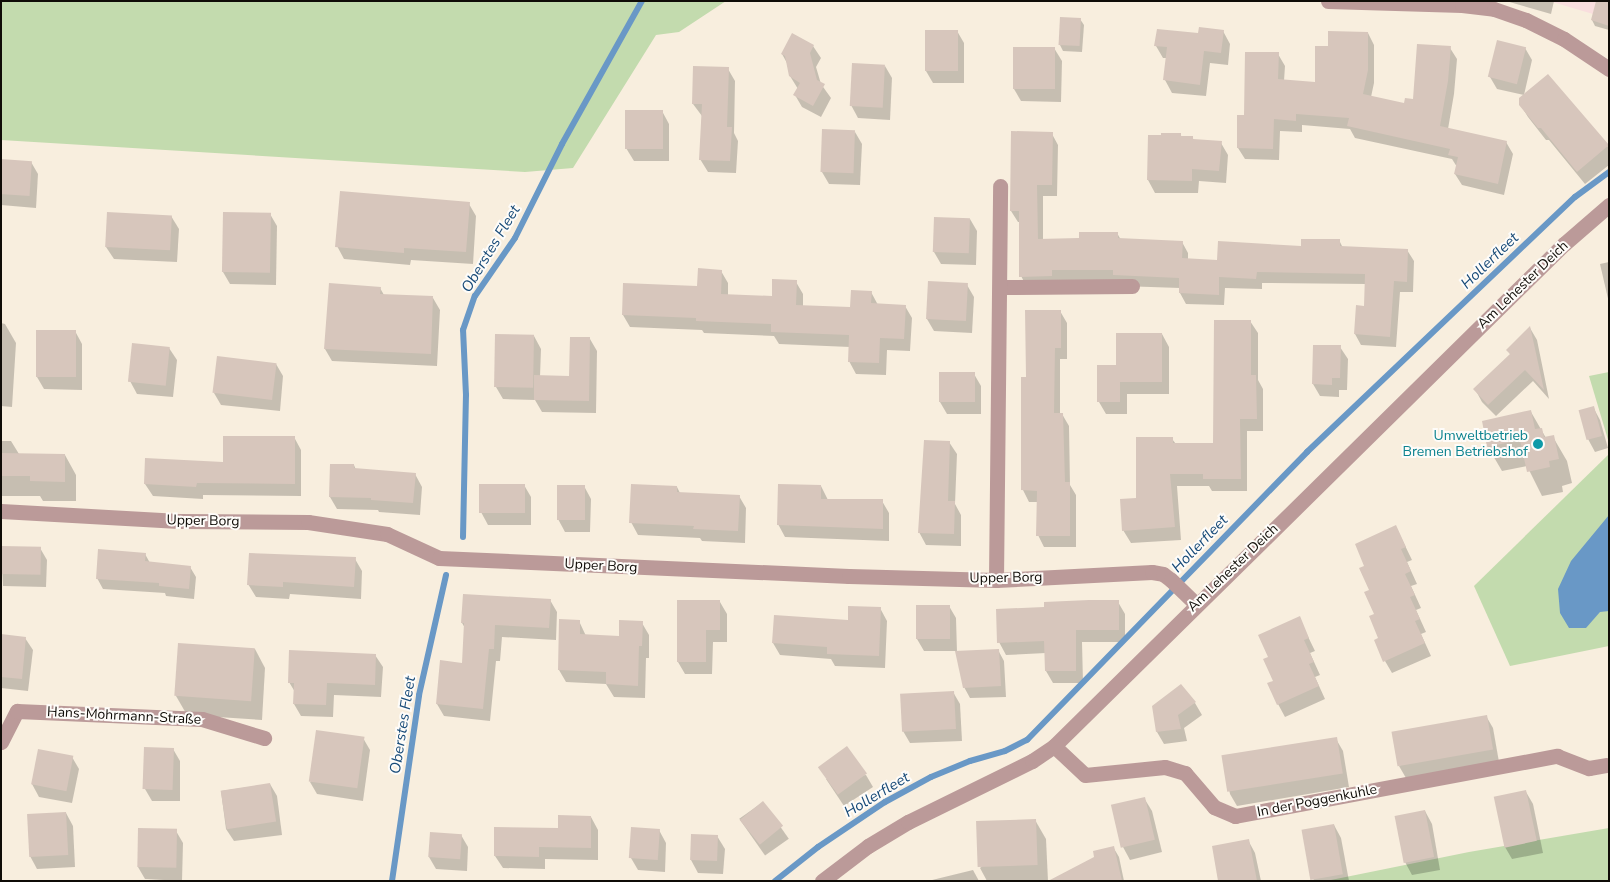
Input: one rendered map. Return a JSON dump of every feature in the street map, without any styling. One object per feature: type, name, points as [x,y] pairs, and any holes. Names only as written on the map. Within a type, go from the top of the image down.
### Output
[{"type":"street","points":[[1328,1],[1462,5],[1494,9],[1526,20],[1564,38],[1609,69]]},
{"type":"street","points":[[996,580],[1000,186]]},
{"type":"street","name":"Am Lehester Deich","points":[[822,881],[868,846],[908,822],[1032,762],[1054,746],[1196,604],[1564,244],[1609,205]]},
{"type":"street","points":[[1000,286],[1132,286]]},
{"type":"street","name":"Upper Borg","points":[[1,512],[179,521],[308,522],[387,534],[439,558],[849,576],[996,580],[1131,571],[1163,574],[1196,604]]},
{"type":"street","name":"Hans-Mohrmann-Straße","points":[[1,742],[17,711],[202,719],[264,738]]},
{"type":"street","name":"In der Poggenkuhle","points":[[1054,746],[1084,775],[1164,767],[1185,773],[1214,807],[1235,816],[1557,756],[1589,768],[1606,765]]},
{"type":"shaded area","points":[[1549,1],[1596,1],[1593,14]]},
{"type":"green space","points":[[1,1],[726,1],[679,32],[656,35],[573,168],[525,172],[1,140]]},
{"type":"green space","points":[[1609,372],[1609,443],[1589,376]]},
{"type":"green space","points":[[1609,454],[1609,646],[1510,666],[1474,586]]},
{"type":"green space","points":[[1609,828],[1609,881],[1326,881],[1469,852]]},
{"type":"water","points":[[1609,515],[1609,611],[1600,612],[1586,628],[1569,628],[1560,613],[1558,589],[1571,561]]},
{"type":"building","points":[[1596,1],[1609,1],[1609,26],[1591,20]]},
{"type":"building","points":[[1060,17],[1081,18],[1080,46],[1059,45]]},
{"type":"building","points":[[1199,27],[1224,30],[1221,53],[1204,51],[1200,85],[1163,80],[1167,47],[1154,46],[1157,29],[1198,33]]},
{"type":"building","points":[[925,30],[958,30],[958,71],[925,71]]},
{"type":"building","points":[[1328,31],[1368,32],[1368,70],[1363,94],[1404,103],[1405,98],[1413,99],[1417,44],[1451,46],[1448,81],[1440,126],[1507,141],[1498,184],[1454,174],[1458,157],[1448,155],[1450,149],[1347,126],[1349,118],[1296,114],[1296,121],[1274,119],[1273,149],[1237,148],[1237,115],[1244,115],[1245,52],[1279,52],[1278,79],[1315,82],[1315,46],[1328,46]]},
{"type":"building","points":[[792,33],[814,45],[810,53],[817,80],[825,84],[813,106],[793,95],[800,83],[789,76],[785,56],[781,54]]},
{"type":"building","points":[[1497,40],[1526,47],[1517,84],[1488,77]]},
{"type":"building","points":[[1013,47],[1055,47],[1055,89],[1013,89]]},
{"type":"building","points":[[852,63],[885,65],[883,108],[850,106]]},
{"type":"building","points":[[693,66],[729,67],[727,127],[732,127],[730,161],[699,160],[702,104],[692,104]]},
{"type":"building","points":[[1548,74],[1609,145],[1577,172],[1541,128],[1538,128],[1519,105],[1519,98]]},
{"type":"building","points":[[625,110],[663,110],[663,149],[625,149]]},
{"type":"building","points":[[822,129],[855,130],[853,173],[820,172]]},
{"type":"building","points":[[1011,131],[1053,132],[1052,185],[1037,185],[1038,239],[1079,238],[1079,232],[1118,232],[1118,238],[1183,241],[1182,258],[1217,260],[1218,241],[1301,246],[1301,239],[1340,239],[1340,246],[1408,249],[1407,282],[1394,281],[1390,337],[1354,334],[1356,305],[1364,306],[1365,274],[1257,272],[1256,279],[1219,277],[1219,295],[1179,293],[1179,278],[1113,275],[1113,270],[1052,270],[1052,276],[1019,277],[1019,211],[1010,211]]},
{"type":"building","points":[[1161,133],[1181,133],[1181,136],[1193,136],[1193,139],[1222,141],[1219,171],[1192,169],[1192,181],[1147,180],[1148,135],[1161,135]]},
{"type":"building","points":[[1,159],[32,161],[29,196],[1,194]]},
{"type":"building","points":[[340,191],[470,202],[466,252],[404,248],[404,253],[335,247]]},
{"type":"building","points":[[107,212],[172,215],[170,250],[105,247]]},
{"type":"building","points":[[223,212],[271,213],[270,273],[222,272]]},
{"type":"building","points":[[934,217],[970,218],[969,253],[933,252]]},
{"type":"building","points":[[698,268],[722,270],[721,294],[772,296],[772,279],[797,280],[796,305],[850,307],[851,290],[872,291],[871,303],[906,305],[904,339],[880,338],[879,363],[848,362],[849,335],[771,332],[771,324],[696,321],[696,318],[622,315],[623,283],[697,286]]},
{"type":"building","points":[[928,281],[968,283],[966,321],[926,319]]},
{"type":"building","points":[[329,283],[381,287],[380,294],[433,296],[431,354],[324,349]]},
{"type":"building","points":[[1025,310],[1061,310],[1061,348],[1055,348],[1054,413],[1063,413],[1065,482],[1070,482],[1070,536],[1036,536],[1037,491],[1021,490],[1021,377],[1026,377]]},
{"type":"building","points":[[1214,320],[1251,320],[1251,375],[1256,375],[1257,419],[1240,419],[1241,479],[1203,479],[1203,474],[1170,474],[1175,527],[1122,531],[1120,499],[1136,498],[1136,437],[1173,437],[1173,443],[1213,443]]},
{"type":"building","points":[[1530,326],[1544,390],[1525,370],[1488,405],[1473,389],[1510,354],[1506,350]]},
{"type":"building","points":[[36,330],[76,330],[76,377],[36,377]]},
{"type":"building","points":[[1116,333],[1162,333],[1162,382],[1120,382],[1120,402],[1097,402],[1097,365],[1116,365]]},
{"type":"building","points":[[495,334],[534,335],[533,388],[494,387]]},
{"type":"building","points":[[570,337],[590,337],[589,401],[534,400],[534,375],[569,376]]},
{"type":"building","points":[[132,343],[170,347],[166,386],[128,382]]},
{"type":"building","points":[[1313,345],[1341,345],[1340,378],[1332,378],[1332,385],[1312,384]]},
{"type":"building","points":[[217,356],[277,363],[272,400],[212,393]]},
{"type":"building","points":[[939,372],[975,372],[975,402],[939,402]]},
{"type":"building","points":[[1594,406],[1602,436],[1587,440],[1579,410]]},
{"type":"building","name":"Umweltbetrieb Bremen Betriebshof","points":[[1531,410],[1535,429],[1542,428],[1544,437],[1554,435],[1559,459],[1549,461],[1550,467],[1527,472],[1520,440],[1487,447],[1482,421]]},
{"type":"building","points":[[223,436],[295,436],[295,484],[197,483],[196,487],[144,484],[145,458],[223,462]]},
{"type":"building","points":[[924,440],[950,441],[948,501],[955,501],[954,534],[918,533]]},
{"type":"building","points":[[1,453],[65,454],[65,482],[30,481],[30,476],[1,476]]},
{"type":"building","points":[[330,464],[354,464],[354,468],[416,473],[413,503],[371,500],[371,498],[329,497]]},
{"type":"building","points":[[479,484],[525,484],[525,513],[479,513]]},
{"type":"building","points":[[631,484],[677,486],[677,492],[740,495],[738,531],[693,529],[694,526],[629,523]]},
{"type":"building","points":[[778,484],[821,485],[821,499],[883,499],[883,529],[777,525]]},
{"type":"building","points":[[557,485],[585,485],[585,520],[557,520]]},
{"type":"building","points":[[1396,525],[1406,547],[1401,549],[1411,571],[1405,574],[1415,595],[1410,597],[1420,619],[1415,621],[1425,643],[1383,662],[1374,640],[1378,638],[1369,616],[1374,614],[1364,592],[1369,590],[1359,568],[1364,566],[1355,544]]},
{"type":"building","points":[[1,546],[41,547],[41,575],[1,574]]},
{"type":"building","points":[[98,549],[146,553],[145,561],[191,566],[189,589],[159,586],[159,583],[96,579]]},
{"type":"building","points":[[249,553],[356,557],[354,587],[283,582],[283,587],[247,585]]},
{"type":"building","points":[[463,594],[551,599],[549,628],[495,625],[494,649],[489,649],[483,709],[436,704],[440,660],[462,663],[464,623],[461,623]]},
{"type":"building","points":[[677,600],[720,600],[720,630],[706,630],[706,662],[677,662]]},
{"type":"building","points":[[1119,600],[1119,630],[1076,630],[1076,671],[1045,671],[1044,641],[997,643],[996,609],[1044,607],[1044,602]]},
{"type":"building","points":[[916,605],[950,605],[950,639],[916,639]]},
{"type":"building","points":[[848,606],[881,607],[879,656],[827,654],[827,647],[772,643],[774,615],[848,620]]},
{"type":"building","points":[[1300,616],[1309,638],[1304,640],[1314,662],[1309,664],[1319,686],[1277,705],[1267,683],[1273,681],[1263,659],[1268,657],[1258,635]]},
{"type":"building","points":[[559,619],[580,620],[580,634],[619,636],[619,620],[643,621],[642,646],[639,646],[638,686],[606,684],[606,672],[558,670]]},
{"type":"building","points":[[1,634],[26,637],[22,679],[1,677]]},
{"type":"building","points":[[178,643],[255,648],[251,701],[174,696]]},
{"type":"building","points":[[999,649],[1001,686],[963,688],[955,651]]},
{"type":"building","points":[[289,650],[376,654],[375,685],[327,683],[326,705],[293,704],[294,683],[288,683]]},
{"type":"building","points":[[1181,684],[1196,702],[1178,715],[1181,729],[1156,732],[1152,706]]},
{"type":"building","points":[[954,691],[956,729],[902,732],[900,694]]},
{"type":"building","points":[[1487,715],[1493,749],[1398,766],[1391,732]]},
{"type":"building","points":[[316,730],[365,737],[357,788],[309,781]]},
{"type":"building","points":[[1337,737],[1343,774],[1227,792],[1221,755]]},
{"type":"building","points":[[847,746],[867,774],[838,795],[818,767]]},
{"type":"building","points":[[144,747],[174,748],[173,790],[143,789]]},
{"type":"building","points":[[38,749],[73,756],[66,791],[31,784]]},
{"type":"building","points":[[270,783],[276,822],[227,829],[221,791]]},
{"type":"building","points":[[1526,790],[1537,841],[1505,848],[1494,797]]},
{"type":"building","points":[[1145,797],[1155,840],[1121,848],[1111,805]]},
{"type":"building","points":[[763,801],[783,826],[760,845],[740,820]]},
{"type":"building","points":[[1425,810],[1434,857],[1404,863],[1395,816]]},
{"type":"building","points":[[66,812],[68,855],[29,857],[27,814]]},
{"type":"building","points":[[558,815],[591,816],[591,848],[539,847],[539,857],[494,856],[494,827],[558,828]]},
{"type":"building","points":[[1036,819],[1038,865],[978,867],[976,821]]},
{"type":"building","points":[[1334,824],[1343,874],[1310,880],[1302,830]]},
{"type":"building","points":[[631,827],[660,829],[658,860],[629,858]]},
{"type":"building","points":[[138,828],[177,829],[176,868],[137,867]]},
{"type":"building","points":[[430,832],[462,834],[460,859],[428,857]]},
{"type":"building","points":[[691,834],[718,835],[717,861],[690,860]]},
{"type":"building","points":[[1249,839],[1257,881],[1218,881],[1212,846]]},
{"type":"building","points":[[1114,846],[1122,881],[1048,881],[1094,857],[1093,851]]},
{"type":"waterway","name":"Oberstes Fleet","points":[[463,537],[466,395],[463,330],[475,296],[515,238],[562,144],[642,1]]},
{"type":"waterway","name":"Hollerfleet","points":[[775,881],[818,847],[885,802],[931,777],[970,761],[1005,751],[1027,740],[1307,452],[1575,197],[1609,172]]},
{"type":"waterway","name":"Oberstes Fleet","points":[[392,881],[419,695],[446,575]]},
{"type":"place","name":"Umweltbetrieb Bremen Betriebshof","points":[[1538,444]]}]
